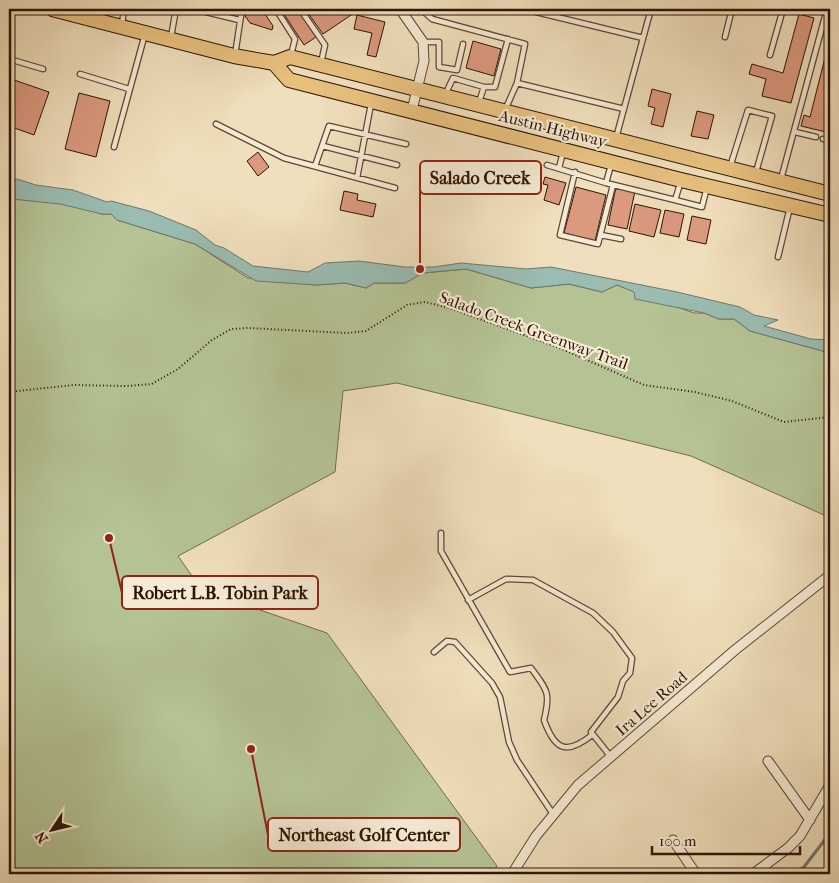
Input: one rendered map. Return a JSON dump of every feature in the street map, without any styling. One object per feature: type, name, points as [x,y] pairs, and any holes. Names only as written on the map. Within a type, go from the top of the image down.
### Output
[{"type":"main road","points":[[52,9],[234,56],[274,63],[290,57]]},
{"type":"main road","name":"Austin Highway","points":[[290,57],[416,91],[504,111],[830,194]]},
{"type":"main road","name":"Austin Highway","points":[[274,63],[289,80],[564,148],[681,180],[830,215]]},
{"type":"street","points":[[400,9],[423,42],[424,61],[412,110]]},
{"type":"street","name":"Ira Lee Road","points":[[512,874],[536,836],[578,785],[735,650],[830,575]]},
{"type":"street","points":[[768,761],[810,820]]},
{"type":"street","points":[[753,874],[788,848],[810,820],[830,785]]},
{"type":"street","points":[[674,840],[696,874]]},
{"type":"lane","points":[[9,16],[11,9]]},
{"type":"lane","points":[[122,27],[124,9]]},
{"type":"lane","points":[[170,39],[176,9]]},
{"type":"lane","points":[[194,9],[239,20]]},
{"type":"lane","points":[[234,56],[242,9]]},
{"type":"lane","points":[[280,9],[279,14],[295,39],[290,57]]},
{"type":"lane","points":[[300,9],[325,45],[320,64]]},
{"type":"lane","points":[[421,9],[432,19],[525,44],[517,83],[504,111]]},
{"type":"lane","points":[[524,9],[643,38]]},
{"type":"lane","points":[[616,140],[651,9]]},
{"type":"lane","points":[[725,36],[732,9]]},
{"type":"lane","points":[[770,55],[783,9]]},
{"type":"lane","points":[[780,182],[827,9]]},
{"type":"lane","points":[[114,147],[145,33]]},
{"type":"lane","points":[[444,97],[453,78],[484,87],[495,87],[508,39]]},
{"type":"lane","points":[[423,42],[439,42],[439,67],[457,70],[463,44]]},
{"type":"lane","points":[[9,59],[43,69]]},
{"type":"lane","points":[[80,74],[130,89]]},
{"type":"lane","points":[[517,83],[624,109]]},
{"type":"lane","points":[[478,105],[484,87]]},
{"type":"lane","points":[[357,178],[372,100]]},
{"type":"lane","points":[[729,168],[748,110],[772,116],[754,175]]},
{"type":"lane","points":[[216,124],[284,158],[395,188]]},
{"type":"lane","points":[[315,166],[329,126],[406,144]]},
{"type":"lane","points":[[794,132],[816,136]]},
{"type":"lane","points":[[823,138],[830,140]]},
{"type":"lane","points":[[323,146],[397,165]]},
{"type":"lane","points":[[560,168],[564,148]]},
{"type":"lane","points":[[606,183],[612,161]]},
{"type":"lane","points":[[547,165],[575,172],[612,185],[702,208],[708,186]]},
{"type":"lane","points":[[575,172],[560,235],[598,244],[612,185]]},
{"type":"lane","points":[[675,200],[681,180]]},
{"type":"lane","points":[[778,257],[790,206]]},
{"type":"lane","points":[[601,234],[621,239]]},
{"type":"lane","points":[[441,533],[441,551],[510,672],[531,668],[546,689],[549,700],[544,720],[547,728],[560,746],[568,748],[577,747],[592,735]]},
{"type":"lane","points":[[468,600],[506,579],[532,580],[593,613],[612,632],[632,658],[632,666],[630,673],[623,681],[618,697],[611,709],[591,732],[610,757]]},
{"type":"lane","points":[[434,652],[447,642],[455,642],[492,683],[500,697],[509,742],[517,760],[553,814]]},
{"type":"path","name":"Salado Creek Greenway Trail","points":[[9,392],[73,385],[126,386],[152,384],[178,370],[212,340],[231,329],[248,328],[347,333],[366,331],[407,305],[425,302],[449,308],[556,347],[644,384],[695,392],[732,401],[784,422],[830,417]]},
{"type":"green space","points":[[9,182],[101,214],[111,214],[117,220],[195,244],[248,278],[316,285],[345,283],[366,288],[374,283],[405,283],[423,273],[466,269],[531,288],[569,284],[602,292],[617,285],[694,313],[704,313],[719,319],[734,319],[750,331],[830,353],[830,521],[824,515],[691,456],[397,383],[343,391],[335,472],[178,556],[202,590],[327,633],[497,866],[492,874],[9,874]]},
{"type":"water","points":[[17,179],[36,185],[73,190],[107,202],[111,201],[149,211],[196,230],[215,245],[224,248],[253,266],[308,272],[325,263],[359,261],[405,267],[434,267],[461,263],[526,269],[551,267],[677,292],[740,307],[754,315],[778,320],[764,326],[811,339],[830,340],[830,353],[750,331],[734,319],[719,319],[704,313],[635,299],[634,292],[617,285],[602,292],[569,284],[531,288],[466,269],[423,273],[405,283],[374,283],[366,288],[345,283],[316,285],[256,281],[195,244],[117,220],[111,214],[102,214],[60,204],[12,199],[9,196],[9,181]]},
{"type":"building","points":[[246,9],[265,9],[263,11],[273,26],[272,30],[250,23],[245,16]]},
{"type":"building","points":[[292,9],[302,16],[316,37],[304,45],[284,14]]},
{"type":"building","points":[[305,9],[360,9],[323,34]]},
{"type":"building","points":[[799,14],[814,18],[791,103],[762,96],[766,79],[749,74],[752,64],[783,73]]},
{"type":"building","points":[[357,15],[385,22],[376,57],[367,55],[372,33],[354,29]]},
{"type":"building","points":[[830,38],[830,133],[801,126],[804,115],[810,117]]},
{"type":"building","points":[[473,41],[501,49],[494,76],[466,68]]},
{"type":"building","points":[[11,79],[49,92],[34,135],[9,126],[9,87]]},
{"type":"building","points":[[652,89],[671,94],[663,127],[651,124],[655,108],[648,106]]},
{"type":"building","points":[[79,93],[110,101],[96,157],[65,149]]},
{"type":"building","points":[[697,111],[714,115],[708,139],[691,136]]},
{"type":"building","points":[[258,152],[269,167],[258,176],[247,161]]},
{"type":"building","points":[[545,177],[566,183],[559,205],[544,200],[548,185],[543,184]]},
{"type":"building","points":[[576,187],[606,195],[595,241],[564,233]]},
{"type":"building","points":[[616,187],[635,191],[627,229],[608,225]]},
{"type":"building","points":[[344,191],[358,194],[357,200],[376,204],[373,217],[340,210]]},
{"type":"building","points":[[635,204],[661,210],[654,237],[629,231]]},
{"type":"building","points":[[665,210],[684,214],[679,237],[660,233]]},
{"type":"building","points":[[692,216],[711,220],[706,244],[687,240]]},
{"type":"waterway","points":[[794,874],[804,867],[830,833]]},
{"type":"place","name":"Salado Creek","points":[[420,269]]},
{"type":"place","name":"Robert L.B. Tobin Park","points":[[109,538]]},
{"type":"place","name":"Northeast Golf Center","points":[[251,749]]}]
